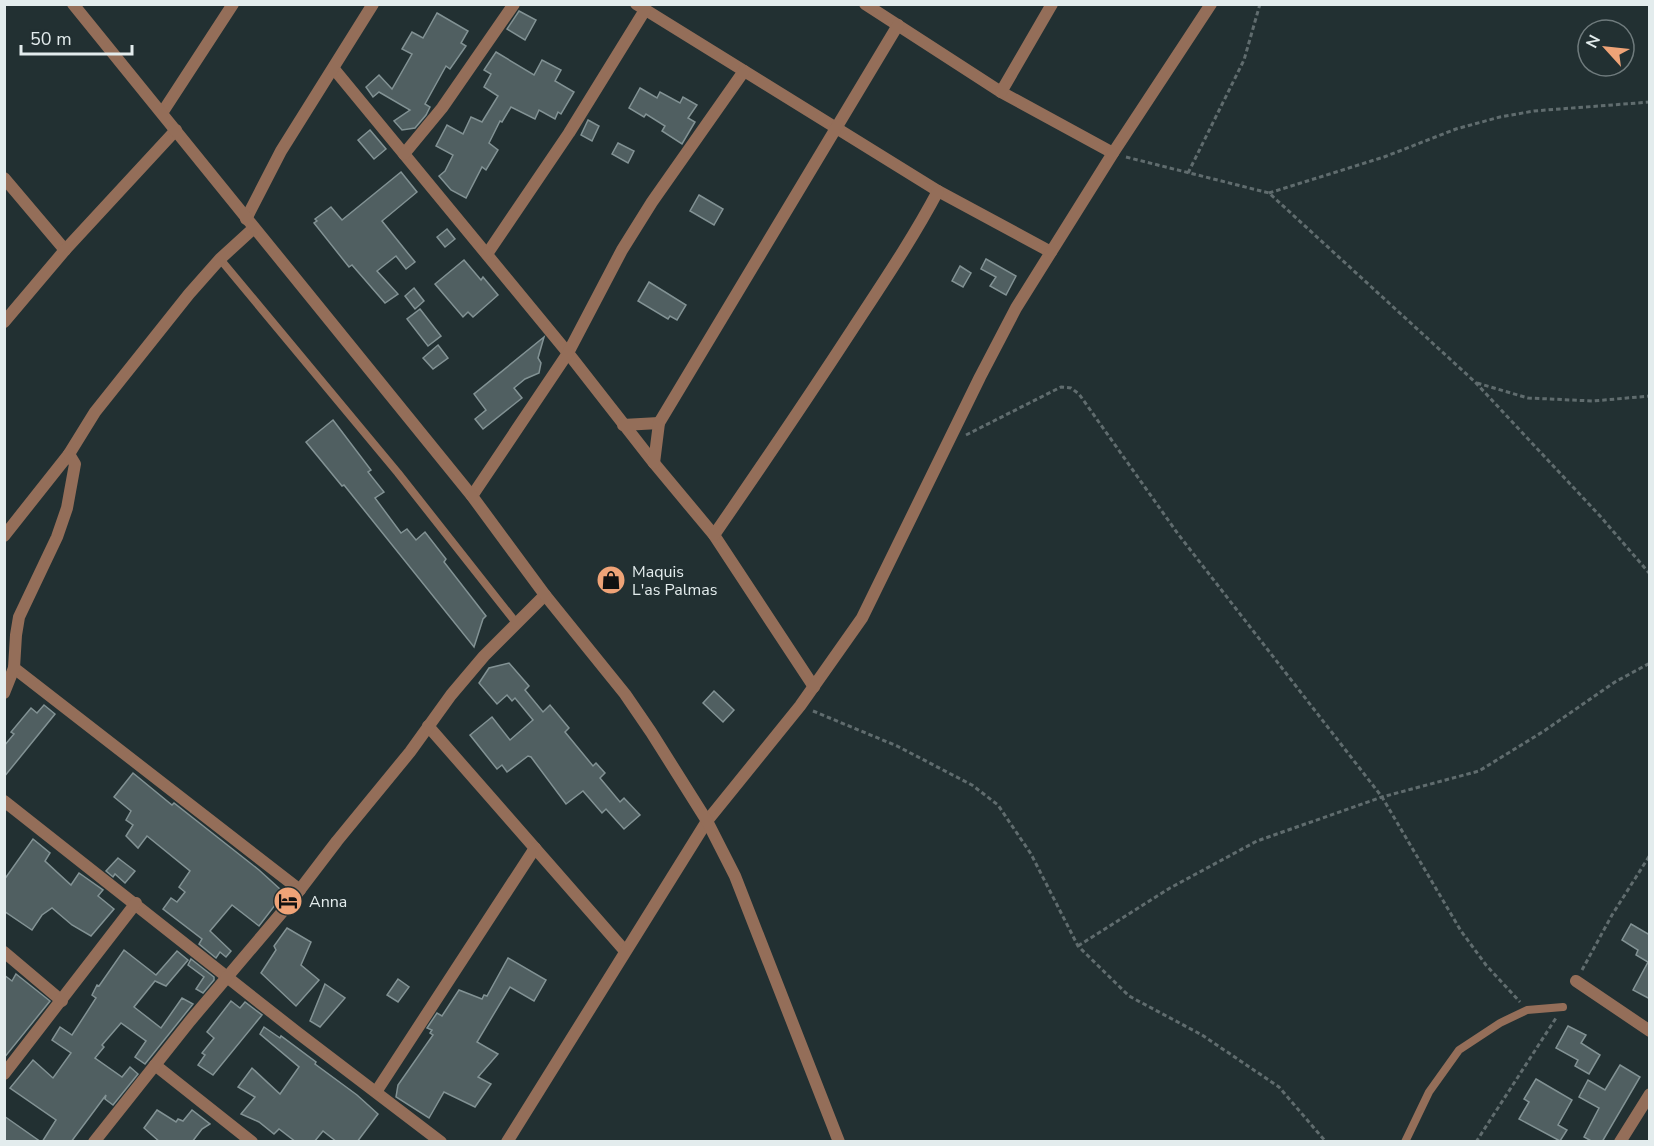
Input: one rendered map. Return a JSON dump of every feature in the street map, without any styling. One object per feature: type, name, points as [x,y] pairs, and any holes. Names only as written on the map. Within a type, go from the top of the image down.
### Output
[{"type":"street","points":[[73,4],[472,496],[545,595],[625,694],[707,821],[735,876],[839,1142]]},
{"type":"street","points":[[162,113],[233,4]]},
{"type":"street","points":[[4,536],[69,453],[95,412],[250,224],[281,151],[373,4]]},
{"type":"street","points":[[404,154],[442,108],[514,4]]},
{"type":"street","points":[[866,4],[1001,92],[1113,153]]},
{"type":"street","points":[[1001,92],[1052,4]]},
{"type":"street","points":[[507,1142],[707,821],[800,706],[862,618],[1016,308],[1113,153],[1211,4]]},
{"type":"street","points":[[487,255],[569,133],[641,7],[938,191],[1051,252]]},
{"type":"street","points":[[654,464],[659,423],[898,25]]},
{"type":"street","points":[[334,69],[568,353],[654,464],[714,535],[814,687]]},
{"type":"street","points":[[472,496],[568,353],[622,250],[652,202],[744,71]]},
{"type":"street","points":[[4,322],[65,250],[176,130]]},
{"type":"street","points":[[4,178],[65,250]]},
{"type":"street","points":[[714,535],[800,410],[919,228],[938,191]]},
{"type":"street","points":[[623,425],[659,423]]},
{"type":"street","points":[[4,693],[14,668],[16,635],[20,617],[57,537],[67,508],[75,464],[69,453]]},
{"type":"street","points":[[94,1142],[410,752],[451,694],[545,595]]},
{"type":"street","points":[[14,668],[300,890]]},
{"type":"street","points":[[428,726],[625,951]]},
{"type":"street","points":[[4,801],[441,1142]]},
{"type":"street","points":[[376,1092],[535,848]]},
{"type":"street","points":[[4,1074],[136,903]]},
{"type":"street","points":[[4,952],[62,1001]]},
{"type":"street","points":[[1576,981],[1650,1031]]},
{"type":"street","points":[[155,1065],[252,1142]]},
{"type":"street","points":[[1620,1142],[1650,1094]]},
{"type":"lane","points":[[220,259],[398,473],[517,624]]},
{"type":"lane","points":[[1405,1142],[1429,1092],[1459,1050],[1500,1023],[1527,1010],[1563,1007]]},
{"type":"path","points":[[1188,173],[1244,60],[1260,4]]},
{"type":"path","points":[[1269,193],[1384,157],[1456,129],[1500,117],[1534,111],[1650,102]]},
{"type":"path","points":[[1113,153],[1269,193],[1475,382],[1600,516],[1650,574]]},
{"type":"path","points":[[1475,382],[1528,398],[1593,401],[1650,396]]},
{"type":"path","points":[[948,445],[1061,387],[1071,388],[1079,394],[1178,534],[1382,797],[1461,931],[1486,965],[1527,1010]]},
{"type":"path","points":[[1078,946],[1170,888],[1257,841],[1382,797],[1479,771],[1544,731],[1615,682],[1650,663]]},
{"type":"path","points":[[800,706],[897,746],[972,785],[998,805],[1031,854],[1078,946],[1129,996],[1202,1035],[1279,1087],[1326,1142]]},
{"type":"building","points":[[519,11],[536,20],[525,40],[507,29]]},
{"type":"building","points":[[437,13],[468,31],[461,43],[466,46],[450,69],[446,66],[425,104],[430,107],[426,115],[415,128],[402,130],[394,121],[410,110],[379,92],[373,97],[366,87],[379,75],[392,89],[412,54],[402,49],[412,32],[423,38]]},
{"type":"building","points":[[496,52],[534,75],[542,60],[561,70],[555,81],[574,92],[561,114],[558,112],[555,119],[539,110],[535,119],[511,107],[502,122],[500,121],[489,143],[498,150],[486,170],[482,167],[466,198],[451,190],[439,176],[445,171],[453,155],[436,146],[447,125],[463,134],[471,117],[482,122],[498,96],[484,87],[491,74],[484,70]]},
{"type":"building","points":[[640,88],[657,98],[660,92],[680,103],[683,97],[697,105],[688,118],[695,122],[682,144],[662,131],[665,126],[646,114],[644,117],[629,108]]},
{"type":"building","points":[[588,120],[599,126],[592,141],[581,135]]},
{"type":"building","points":[[370,130],[386,149],[374,159],[358,140]]},
{"type":"building","points":[[618,143],[634,151],[628,163],[612,154]]},
{"type":"building","points":[[401,172],[417,192],[382,221],[415,262],[406,269],[396,256],[377,271],[398,294],[385,303],[352,265],[349,267],[314,223],[317,221],[315,219],[331,207],[342,220]]},
{"type":"building","points":[[699,195],[723,209],[714,225],[690,211]]},
{"type":"building","points":[[447,229],[455,239],[445,247],[437,237]]},
{"type":"building","points":[[986,259],[1016,276],[1006,295],[990,286],[996,277],[981,269]]},
{"type":"building","points":[[464,260],[498,295],[473,317],[468,312],[463,317],[435,284]]},
{"type":"building","points":[[960,266],[971,273],[963,287],[952,281]]},
{"type":"building","points":[[649,282],[686,305],[677,320],[670,316],[668,319],[638,301]]},
{"type":"building","points":[[414,288],[424,301],[415,309],[405,296]]},
{"type":"building","points":[[420,309],[441,336],[428,346],[407,319]]},
{"type":"building","points":[[544,337],[538,358],[541,363],[539,373],[525,379],[514,388],[522,398],[483,429],[475,419],[486,410],[474,394]]},
{"type":"building","points":[[438,345],[448,358],[433,369],[423,358]]},
{"type":"building","points":[[333,420],[371,470],[368,472],[384,492],[375,498],[401,533],[407,529],[416,540],[425,532],[446,559],[444,562],[486,616],[474,647],[344,485],[342,486],[306,442]]},
{"type":"building","points":[[509,663],[529,686],[525,690],[543,712],[550,705],[569,728],[565,732],[593,766],[596,763],[605,773],[600,778],[620,802],[624,798],[640,815],[624,829],[606,809],[602,813],[583,791],[566,804],[531,757],[528,756],[507,772],[502,765],[497,769],[470,735],[492,717],[510,740],[533,720],[515,698],[512,701],[507,695],[497,704],[479,683],[489,668]]},
{"type":"building","points":[[714,691],[734,710],[723,722],[703,703]]},
{"type":"building","points":[[44,705],[55,714],[4,777],[4,746],[14,734],[11,732],[31,708],[37,713]]},
{"type":"building","points":[[133,773],[259,870],[281,890],[279,900],[259,926],[232,905],[210,931],[231,951],[226,957],[220,952],[216,958],[199,944],[202,939],[163,909],[171,898],[177,902],[185,892],[179,887],[190,871],[147,836],[138,848],[126,836],[133,825],[126,820],[131,811],[114,797]]},
{"type":"building","points":[[33,839],[50,853],[45,861],[71,885],[79,873],[103,890],[98,896],[114,909],[91,936],[72,925],[52,908],[42,915],[32,930],[4,911],[4,880]]},
{"type":"building","points":[[118,858],[135,871],[125,883],[115,874],[113,877],[106,871]]},
{"type":"building","points":[[1631,924],[1648,934],[1650,930],[1650,999],[1633,990],[1648,962],[1636,955],[1638,950],[1622,940]]},
{"type":"building","points":[[287,928],[311,942],[301,965],[319,980],[296,1006],[261,973],[276,950],[274,946]]},
{"type":"building","points":[[124,950],[156,975],[177,951],[188,960],[166,986],[155,981],[134,1007],[161,1028],[182,998],[193,1004],[145,1064],[135,1057],[146,1041],[121,1023],[102,1045],[104,1047],[95,1058],[122,1077],[130,1067],[138,1074],[113,1105],[105,1099],[106,1095],[71,1142],[42,1142],[56,1120],[10,1088],[33,1060],[53,1078],[71,1053],[52,1040],[60,1027],[72,1035],[96,998],[92,995],[97,985],[99,986]]},
{"type":"building","points":[[508,958],[546,980],[534,1001],[510,987],[477,1042],[498,1054],[478,1077],[491,1084],[475,1107],[444,1092],[429,1118],[396,1097],[398,1085],[433,1035],[430,1033],[432,1030],[427,1028],[437,1013],[442,1016],[459,990],[482,999],[484,995],[487,996]]},
{"type":"building","points":[[191,959],[214,977],[203,993],[196,989],[204,977],[188,965]]},
{"type":"building","points":[[16,974],[50,1001],[4,1058],[4,975],[12,981]]},
{"type":"building","points":[[398,979],[409,987],[398,1002],[387,995]]},
{"type":"building","points":[[325,984],[345,998],[320,1027],[310,1021]]},
{"type":"building","points":[[231,1001],[240,1008],[245,1002],[262,1015],[213,1075],[198,1065],[205,1055],[202,1053],[214,1038],[207,1032]]},
{"type":"building","points":[[1568,1026],[1586,1035],[1581,1043],[1600,1055],[1589,1074],[1575,1066],[1578,1060],[1556,1048]]},
{"type":"building","points":[[264,1027],[280,1038],[281,1036],[316,1062],[315,1064],[357,1095],[378,1114],[357,1142],[337,1142],[323,1131],[314,1142],[296,1142],[279,1129],[274,1134],[259,1122],[241,1114],[255,1097],[238,1087],[252,1068],[280,1094],[299,1067],[260,1034]]},
{"type":"building","points":[[1620,1065],[1640,1077],[1602,1142],[1593,1142],[1584,1137],[1599,1108],[1579,1097],[1588,1080],[1605,1090]]},
{"type":"building","points":[[1536,1079],[1572,1100],[1558,1125],[1567,1130],[1560,1141],[1519,1119],[1529,1102],[1524,1099]]},
{"type":"building","points":[[157,1110],[176,1122],[178,1119],[183,1121],[192,1110],[210,1124],[202,1129],[192,1142],[160,1142],[144,1128]]},
{"type":"building","points":[[4,1116],[41,1142],[4,1142]]},
{"type":"place","name":"Maquis L'as Palmas","points":[[611,580]]},
{"type":"place","name":"Anna","points":[[288,901]]}]
